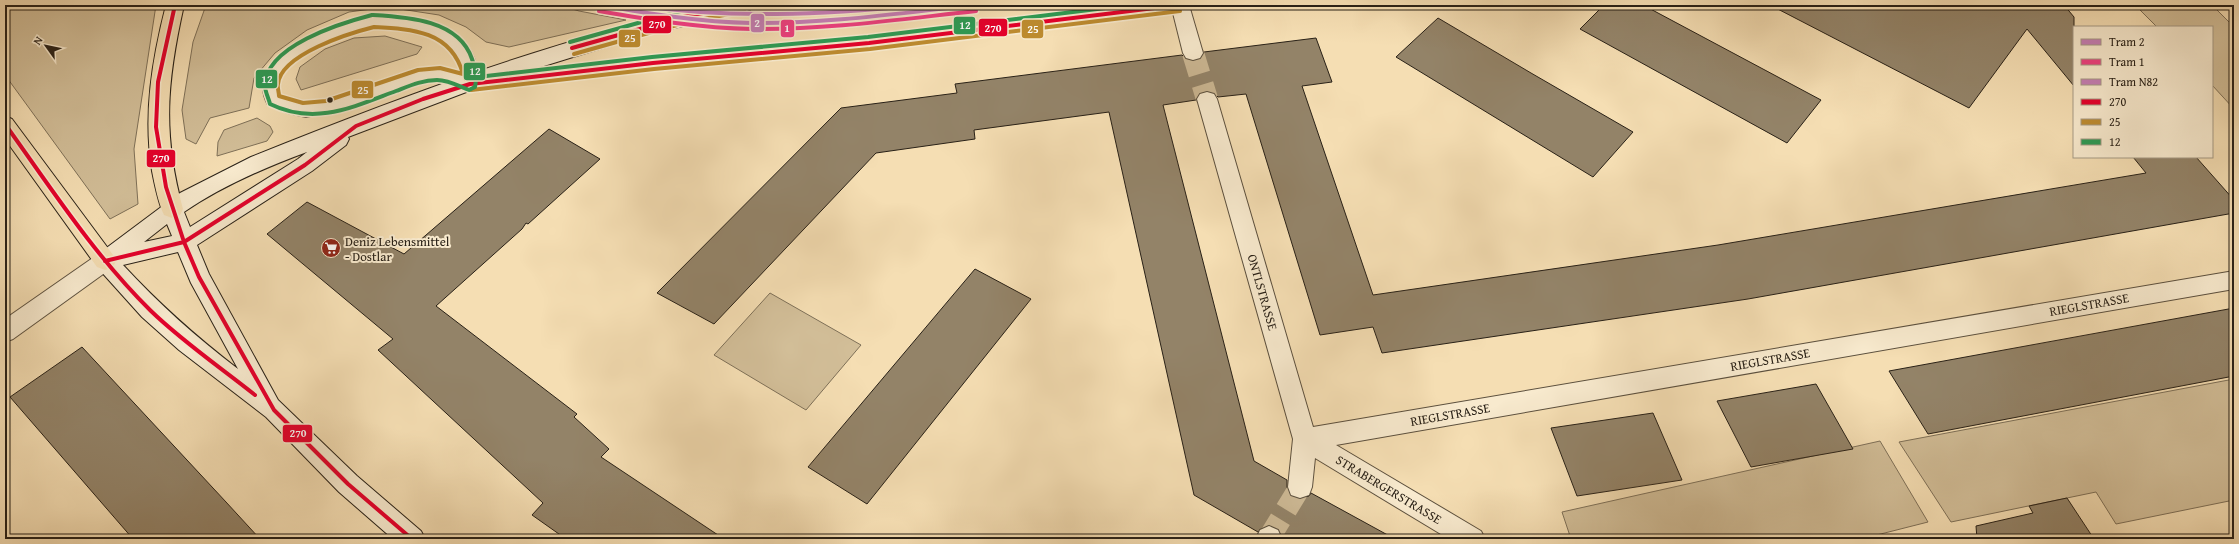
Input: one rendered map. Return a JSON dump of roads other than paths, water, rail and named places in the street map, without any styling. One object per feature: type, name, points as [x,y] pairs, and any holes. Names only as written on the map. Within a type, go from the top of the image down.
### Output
[{"type":"main road","points":[[175,5],[158,82],[156,127],[166,187],[184,242],[209,296],[274,410]]},
{"type":"main road","points":[[5,332],[105,261],[172,209],[201,191],[294,148],[356,126],[423,99],[562,51],[620,34],[743,5]]},
{"type":"main road","points":[[470,84],[653,63],[869,43],[1180,5],[1193,53]]},
{"type":"main road","name":"ONTLSTRASSE","points":[[1206,99],[1306,439],[1300,487]]},
{"type":"main road","points":[[5,124],[105,261],[150,310],[187,343],[274,410],[348,484],[412,539]]},
{"type":"main road","points":[[105,261],[184,242],[305,165],[356,126]]},
{"type":"main road","name":"RIEGLSTRASSE","points":[[1306,439],[2234,280]]},
{"type":"main road","name":"STRABERGERSTRASSE","points":[[1306,439],[1472,539]]},
{"type":"lane","points":[[373,21],[397,21],[421,26],[454,42],[465,56],[470,84],[450,74],[438,73],[423,75],[332,105],[306,110],[289,107],[274,100],[269,87],[274,73],[291,55],[316,38],[344,27],[373,21]]},
{"type":"tunnel","points":[[1193,53],[1207,99]]},
{"type":"tunnel","points":[[1269,538],[1300,487]]},
{"type":"tram line","name":"2","points":[[600,5],[675,17],[751,23],[835,20],[975,5]]},
{"type":"tram line","name":"N82","points":[[634,5],[707,14],[777,16],[847,12],[920,5]]},
{"type":"tram line","name":"1","points":[[599,11],[675,23],[752,29],[836,26],[976,11]]},
{"type":"place","name":"Deniz Lebensmittel - Dostlar","points":[[331,248]]}]
